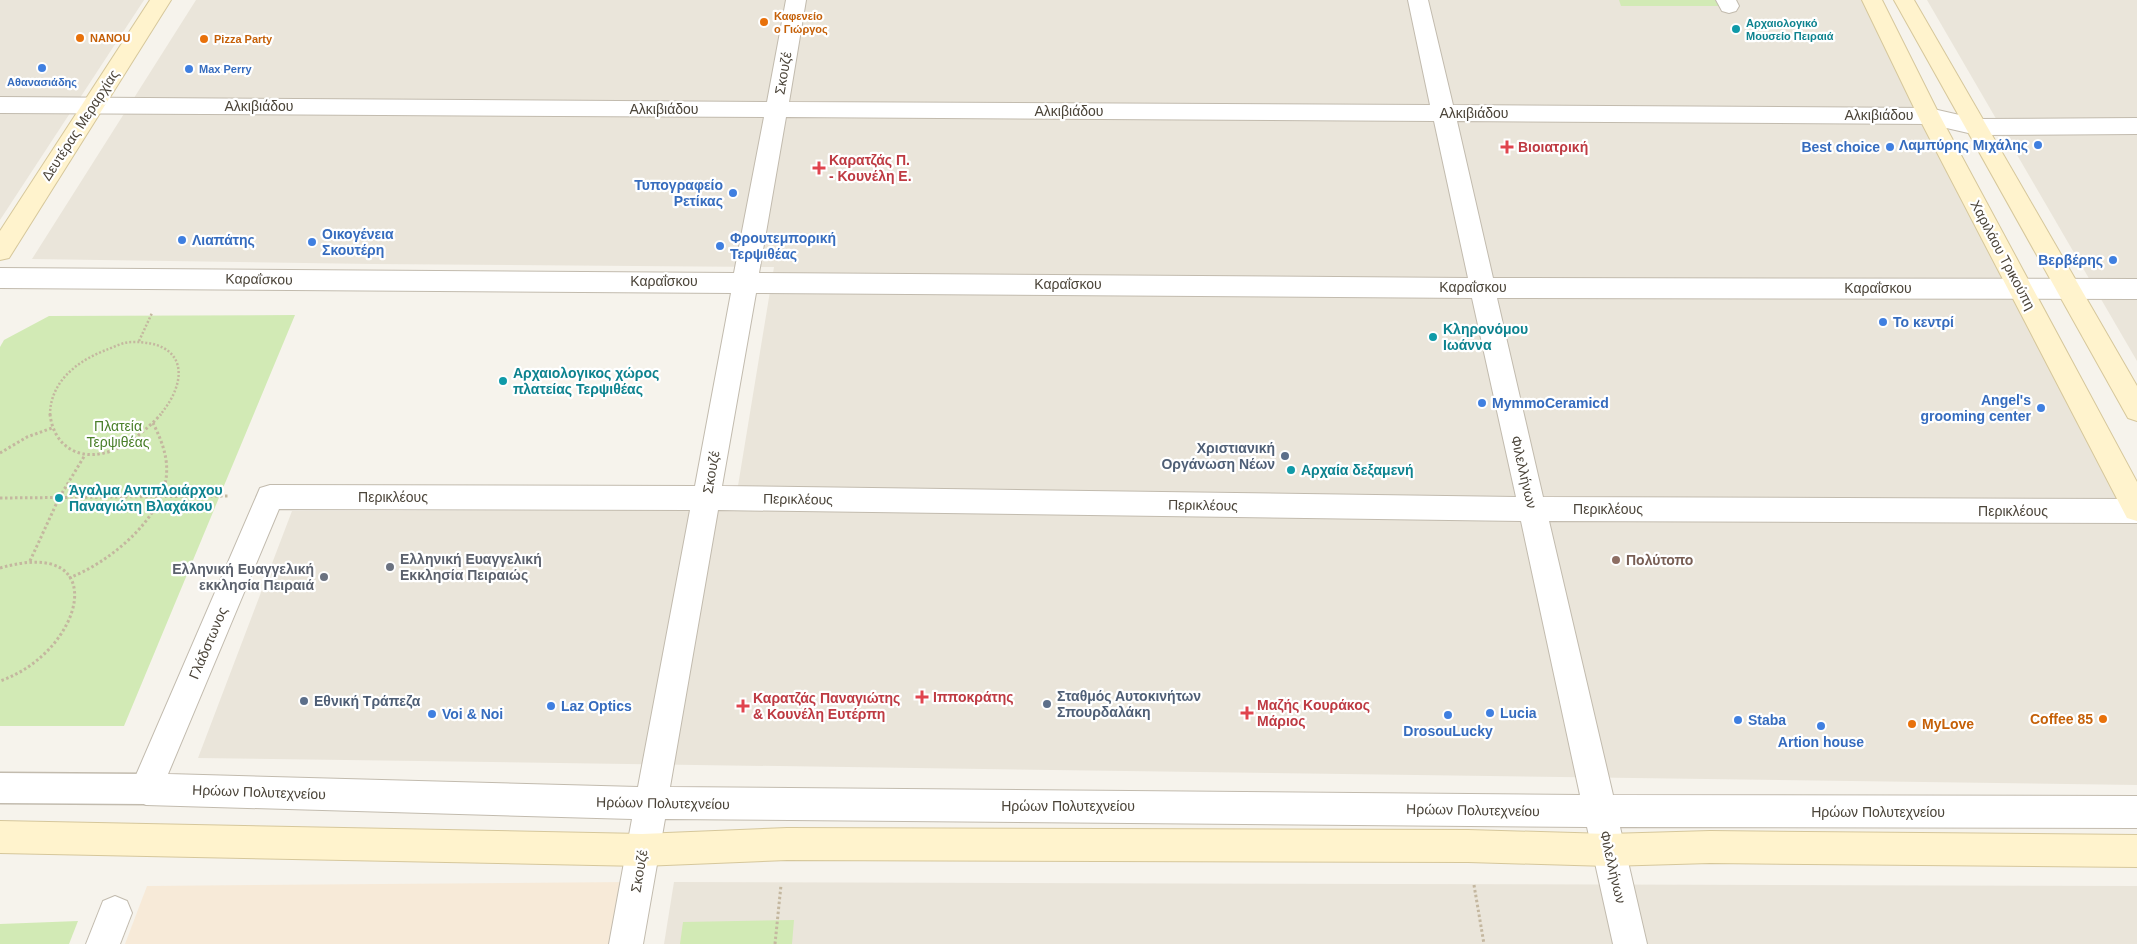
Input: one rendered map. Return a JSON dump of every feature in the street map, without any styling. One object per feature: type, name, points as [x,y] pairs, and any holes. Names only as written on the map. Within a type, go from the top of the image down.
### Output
[{"type":"main road","name":"Δευτέρας Μεραρχίας","points":[[0,251],[161,0]]},
{"type":"main road","name":"Χαριλάου Τρικούπη","points":[[1872,0],[1930,116],[2137,510]]},
{"type":"main road","points":[[1904,0],[2137,410]]},
{"type":"main road","points":[[0,837],[642,850],[786,844],[1468,846],[1608,850],[1720,848],[2137,851]]},
{"type":"street","name":"Σκουζέ","points":[[626,944],[796,0]]},
{"type":"street","name":"Φιλελλήνων","points":[[1418,0],[1630,944]]},
{"type":"street","name":"Αλκιβιάδου","points":[[0,105],[1930,116],[1977,127],[2137,126]]},
{"type":"street","name":"Καραΐσκου","points":[[0,278],[1483,288],[2137,289]]},
{"type":"street","name":"Περικλέους","points":[[270,497],[706,498],[1532,509],[2137,510]]},
{"type":"street","name":"Γλάδστωνος","points":[[146,789],[270,497]]},
{"type":"street","name":"Ηρώων Πολυτεχνείου","points":[[146,789],[652,804],[1601,811],[2137,812]]},
{"type":"street","points":[[103,944],[115,913]]},
{"type":"lane","name":"Ηρώων Πολυτεχνείου","points":[[0,788],[146,789]]},
{"type":"path","points":[[130,342],[150,342],[170,350],[180,364],[179,384],[153,424],[133,439],[104,454],[85,455],[63,446],[52,428],[48,404],[57,384],[83,359],[104,349],[130,342]]},
{"type":"path","points":[[69,578],[123,546],[147,520],[161,497],[168,470],[162,440],[153,424]]},
{"type":"path","points":[[0,453],[27,437],[52,428]]},
{"type":"path","points":[[30,561],[59,498],[85,455]]},
{"type":"path","points":[[0,498],[270,497]]},
{"type":"path","points":[[0,568],[30,561],[44,562],[65,572],[76,590],[73,615],[60,638],[44,656],[10,678],[0,681]]},
{"type":"path","points":[[774,944],[786,844]]},
{"type":"path","points":[[1468,846],[1484,944]]},
{"type":"shaded area","points":[[0,0],[144,0],[0,220]]},
{"type":"shaded area","points":[[196,0],[1862,0],[2137,518],[2137,785],[198,758],[292,511],[734,510],[774,267],[32,259]]},
{"type":"shaded area","points":[[1927,0],[2137,0],[2137,361]]},
{"type":"shaded area","points":[[630,882],[619,944],[125,944],[147,886]]},
{"type":"shaded area","points":[[674,882],[2137,886],[2137,944],[664,944]]},
{"type":"green space","points":[[1619,0],[1733,0],[1736,6],[1621,6]]},
{"type":"green space","name":"Πλατεία Τερψιθέας","points":[[295,315],[124,726],[0,726],[0,347],[4,340],[49,316]]},
{"type":"green space","points":[[794,920],[792,944],[680,944],[683,922]]},
{"type":"green space","points":[[78,921],[69,944],[0,944],[0,924]]},
{"type":"place","name":"Καφενείο ο Γιώργος","points":[[764,22]]},
{"type":"place","name":"Αρχαιολογικό Μουσείο Πειραιά","points":[[1736,29]]},
{"type":"place","name":"NANOU","points":[[80,38]]},
{"type":"place","name":"Pizza Party","points":[[204,39]]},
{"type":"place","name":"Αθανασιάδης","points":[[42,68]]},
{"type":"place","name":"Max Perry","points":[[189,69]]},
{"type":"place","name":"Λαμπύρης Μιχάλης","points":[[2038,145]]},
{"type":"place","name":"Βιοιατρική","points":[[1507,147]]},
{"type":"place","name":"Best choice","points":[[1890,147]]},
{"type":"place","name":"Καρατζάς Π. - Κουνέλη Ε.","points":[[819,168]]},
{"type":"place","name":"Τυπογραφείο Ρετίκας","points":[[733,193]]},
{"type":"place","name":"Λιαπάτης","points":[[182,240]]},
{"type":"place","name":"Οικογένεια Σκουτέρη","points":[[312,242]]},
{"type":"place","name":"Φρουτεμπορική Τερψιθέας","points":[[720,246]]},
{"type":"place","name":"Βερβέρης","points":[[2113,260]]},
{"type":"place","name":"Το κεντρί","points":[[1883,322]]},
{"type":"place","name":"Κληρονόμου Ιωάννα","points":[[1433,337]]},
{"type":"place","name":"Αρχαιολογικος χώρος πλατείας Τερψιθέας","points":[[503,381]]},
{"type":"place","name":"MymmoCeramicd","points":[[1482,403]]},
{"type":"place","name":"Angel's grooming center","points":[[2041,408]]},
{"type":"place","name":"Χριστιανική Οργάνωση Νέων","points":[[1285,456]]},
{"type":"place","name":"Αρχαία δεξαμενή","points":[[1291,470]]},
{"type":"place","name":"Άγαλμα Αντιπλοιάρχου Παναγιώτη Βλαχάκου","points":[[59,498]]},
{"type":"place","name":"Πολύτοπο","points":[[1616,560]]},
{"type":"place","name":"Ελληνική Ευαγγελική Εκκλησία Πειραιώς","points":[[390,567]]},
{"type":"place","name":"Ελληνική Ευαγγελική εκκλησία Πειραιά","points":[[324,577]]},
{"type":"place","name":"Ιπποκράτης","points":[[922,697]]},
{"type":"place","name":"Εθνική Τράπεζα","points":[[304,701]]},
{"type":"place","name":"Σταθμός Αυτοκινήτων Σπουρδαλάκη","points":[[1047,704]]},
{"type":"place","name":"Laz Optics","points":[[551,706]]},
{"type":"place","name":"Καρατζάς Παναγιώτης & Κουνέλη Ευτέρπη","points":[[743,706]]},
{"type":"place","name":"Μαζής Κουράκος Μάριος","points":[[1247,713]]},
{"type":"place","name":"Lucia","points":[[1490,713]]},
{"type":"place","name":"Voi & Noi","points":[[432,714]]},
{"type":"place","name":"DrosouLucky","points":[[1448,715]]},
{"type":"place","name":"Coffee 85","points":[[2103,719]]},
{"type":"place","name":"Staba","points":[[1738,720]]},
{"type":"place","name":"MyLove","points":[[1912,724]]},
{"type":"place","name":"Artion house","points":[[1821,726]]}]
